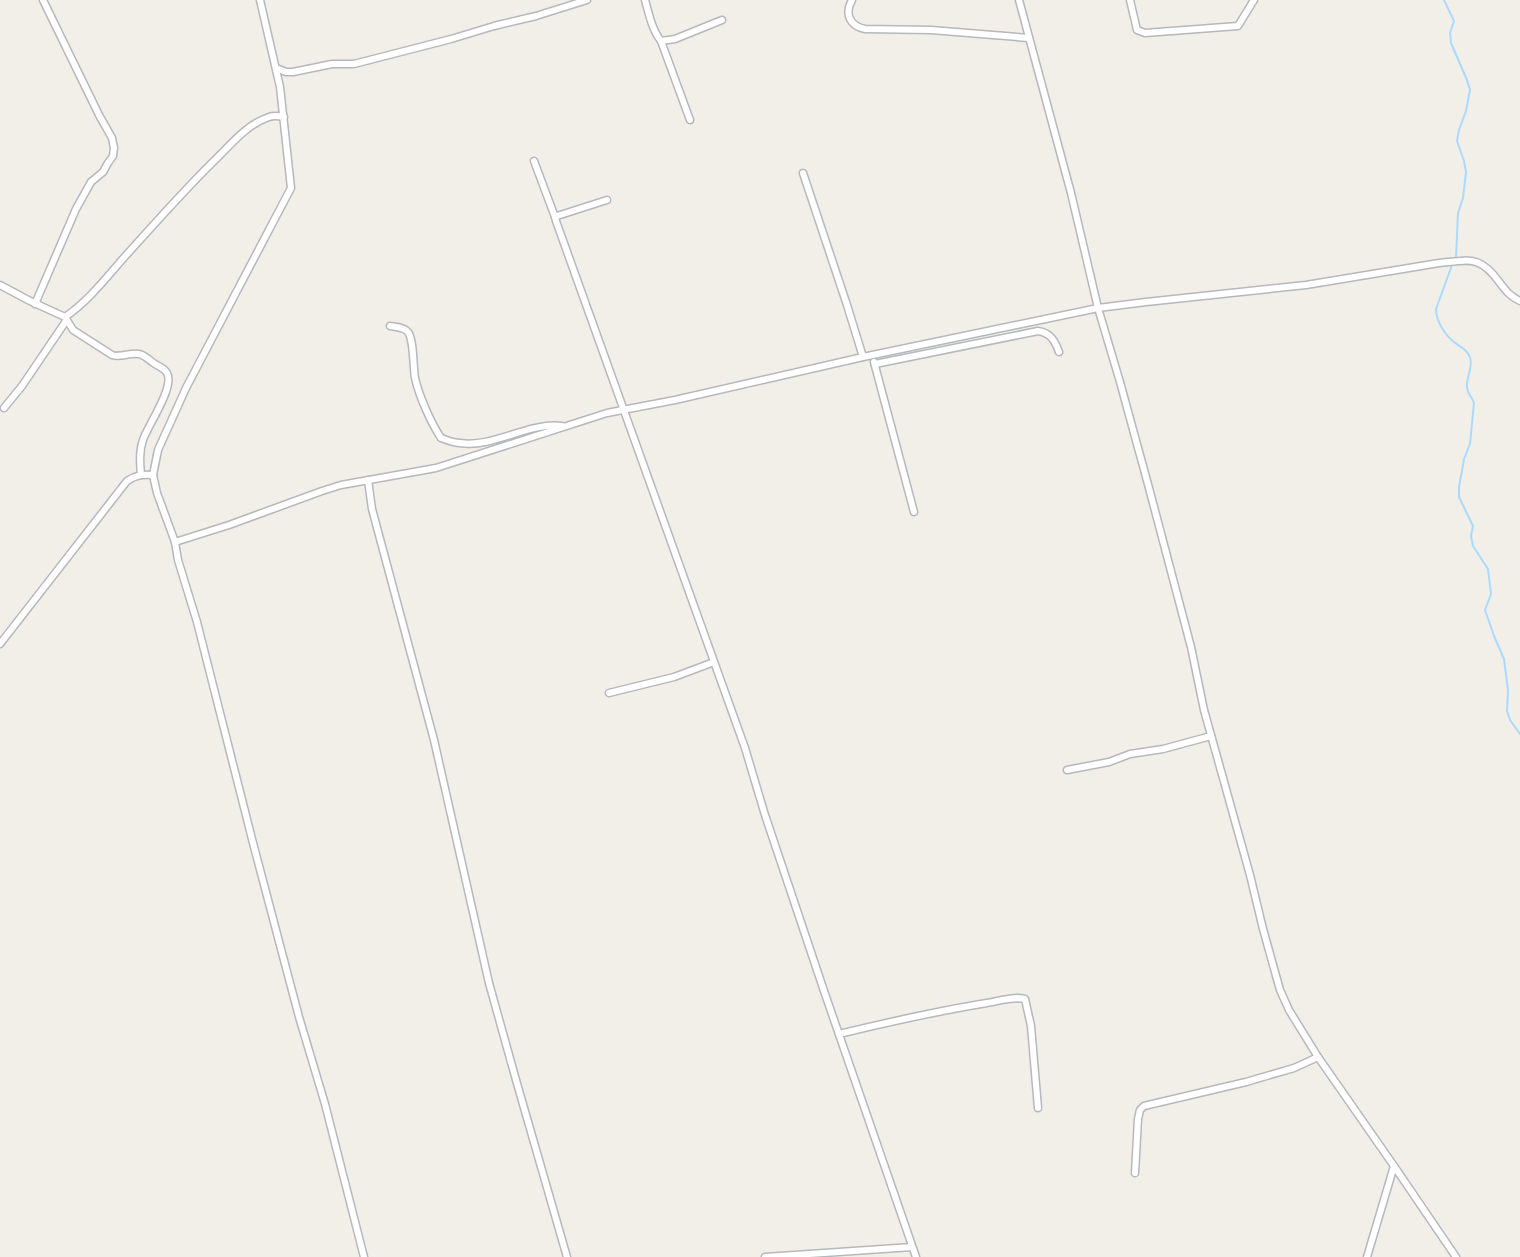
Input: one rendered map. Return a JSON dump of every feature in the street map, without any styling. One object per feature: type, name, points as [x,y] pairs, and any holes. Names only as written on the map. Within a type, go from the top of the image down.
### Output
[{"type":"street","points":[[35,304],[76,209],[91,182],[103,172],[113,156],[114,148],[112,138],[43,0]]},
{"type":"street","points":[[260,0],[280,87],[291,188],[186,388],[158,450],[153,475],[157,493],[175,542],[178,560],[196,622],[299,1017],[325,1104],[364,1257]]},
{"type":"street","points":[[276,68],[286,72],[293,72],[332,64],[354,64],[536,16],[587,0]]},
{"type":"street","points":[[645,0],[653,27],[661,41],[690,120]]},
{"type":"street","points":[[852,0],[849,5],[849,14],[851,22],[857,28],[971,33],[1029,38]]},
{"type":"street","points":[[1020,0],[1071,193],[1098,308],[1146,479],[1211,736],[1280,990],[1289,1010],[1318,1057],[1456,1257]]},
{"type":"street","points":[[1130,0],[1137,30],[1145,33],[1238,26],[1254,0]]},
{"type":"street","points":[[661,41],[675,39],[722,20]]},
{"type":"street","points":[[4,408],[22,386],[66,319],[90,296],[212,163],[240,135],[257,123],[274,116],[284,117]]},
{"type":"street","points":[[534,161],[745,748],[765,815],[916,1257]]},
{"type":"street","points":[[803,173],[863,358]]},
{"type":"street","points":[[555,217],[607,200]]},
{"type":"street","points":[[175,542],[341,485],[436,468],[606,413],[675,400],[1098,308],[1155,300],[1306,285],[1461,261],[1473,261],[1483,264],[1513,298],[1520,301]]},
{"type":"street","points":[[0,285],[66,319],[73,330],[112,355],[141,354],[167,372],[170,382],[169,386],[142,442],[141,474]]},
{"type":"street","points":[[390,326],[407,331],[411,337],[416,379],[432,421],[441,438],[460,444],[472,443],[500,438],[550,424],[566,426]]},
{"type":"street","points":[[875,364],[1038,331],[1046,332],[1051,336],[1059,352]]},
{"type":"street","points":[[872,356],[914,512]]},
{"type":"street","points":[[0,644],[127,481],[141,474],[153,475]]},
{"type":"street","points":[[368,480],[372,509],[434,740],[489,983],[568,1257]]},
{"type":"street","points":[[609,693],[674,677],[714,662]]},
{"type":"street","points":[[1067,770],[1109,762],[1130,754],[1163,749],[1211,736]]},
{"type":"street","points":[[839,1034],[948,1009],[1008,999],[1025,999],[1031,1026],[1038,1108]]},
{"type":"street","points":[[1135,1173],[1138,1119],[1140,1110],[1144,1106],[1246,1082],[1294,1068],[1318,1057]]},
{"type":"street","points":[[1367,1257],[1394,1166]]},
{"type":"street","points":[[765,1257],[912,1246]]},
{"type":"waterway","points":[[1444,0],[1454,21],[1450,33],[1451,43],[1470,90],[1457,141],[1466,172],[1463,198],[1458,213],[1456,258]]},
{"type":"waterway","points":[[1452,265],[1436,309],[1436,314],[1447,336],[1469,355],[1471,366],[1467,388],[1474,403],[1470,444],[1464,459],[1459,497],[1473,526],[1471,536],[1473,546],[1488,569],[1491,594],[1485,610],[1504,659],[1508,690],[1507,711],[1510,720],[1520,734]]}]
